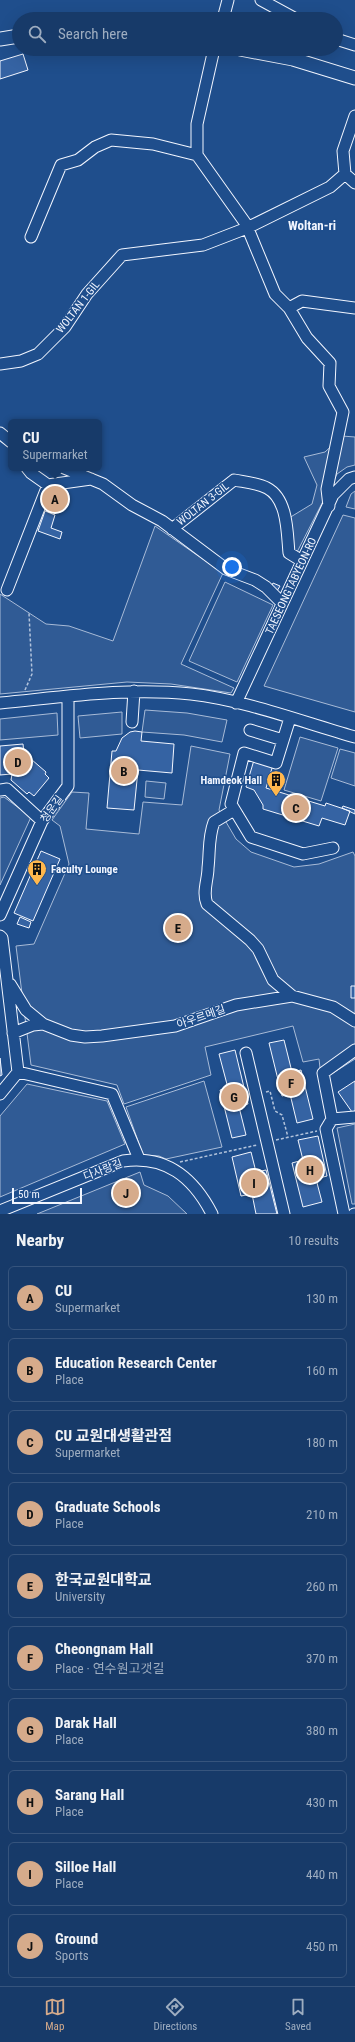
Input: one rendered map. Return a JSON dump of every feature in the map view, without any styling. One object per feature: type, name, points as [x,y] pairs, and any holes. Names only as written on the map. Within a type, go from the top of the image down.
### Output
[{"type":"main road","points":[[0,39],[12,37]]},
{"type":"main road","points":[[277,56],[293,59],[355,78]]},
{"type":"street","points":[[225,12],[228,0]]},
{"type":"street","points":[[261,0],[283,12]]},
{"type":"street","points":[[343,41],[355,45]]},
{"type":"street","points":[[212,56],[197,124],[197,155],[247,228],[275,294],[288,308],[307,338],[330,363],[329,386],[343,412],[327,489],[328,503]]},
{"type":"street","points":[[355,116],[344,151],[345,174],[355,183]]},
{"type":"street","points":[[31,237],[62,165],[78,160],[95,147],[111,140],[153,144],[197,155]]},
{"type":"street","name":"WOLTAN 1-GIL","points":[[0,364],[21,361],[38,354],[65,327],[86,294],[122,255],[204,245],[247,228],[330,187],[345,174]]},
{"type":"street","points":[[288,308],[302,301],[355,308]]},
{"type":"street","points":[[0,433],[8,440]]},
{"type":"street","points":[[29,471],[48,484],[92,479]]},
{"type":"street","name":"WOLTAN 3-GIL","points":[[72,471],[104,484],[132,505],[172,528],[226,569],[255,580],[266,587],[282,603]]},
{"type":"street","name":"TAESEONGTABYEON-RO","points":[[236,703],[328,503],[349,479],[355,477]]},
{"type":"street","name":"WOLTAN 3-GIL","points":[[172,528],[234,480],[266,487],[274,492],[284,512],[289,553],[302,561]]},
{"type":"street","points":[[7,590],[48,484]]},
{"type":"street","points":[[132,722],[134,691]]},
{"type":"street","points":[[0,702],[134,691],[191,694],[236,703],[355,737]]},
{"type":"street","name":"청운길","points":[[0,914],[42,821],[68,786],[68,696]]},
{"type":"street","points":[[290,718],[276,763],[244,752],[231,800],[234,810],[251,837],[303,854],[333,848]]},
{"type":"street","points":[[250,730],[283,740]]},
{"type":"street","points":[[0,790],[7,789],[42,821]]},
{"type":"street","points":[[234,810],[214,822],[212,827],[208,844],[209,865],[204,898],[207,904],[250,940],[258,949],[273,980],[292,996]]},
{"type":"street","points":[[0,936],[2,938],[18,1072],[0,1094]]},
{"type":"street","name":"아우르메길","points":[[7,978],[26,1010],[43,1024],[70,1035],[84,1037],[175,1026],[236,1005],[292,996],[333,1007],[355,1021]]},
{"type":"street","points":[[13,1033],[33,1024],[43,1024]]},
{"type":"street","points":[[344,1214],[326,1129],[332,1119],[323,1073],[355,1050]]},
{"type":"street","points":[[246,1053],[284,1214]]},
{"type":"street","points":[[18,1072],[112,1094],[139,1159]]},
{"type":"street","points":[[332,1119],[355,1117]]},
{"type":"street","name":"다사랑길","points":[[0,1211],[123,1161],[139,1159],[165,1166],[185,1177],[205,1200],[212,1214]]},
{"type":"path","points":[[25,700],[24,691],[32,674],[28,613]]},
{"type":"path","points":[[270,1091],[275,1111],[282,1115],[288,1138]]},
{"type":"path","points":[[165,1166],[326,1129]]},
{"type":"shaded area","points":[[342,436],[355,437],[355,465],[347,467],[337,474],[295,556],[289,518],[312,504],[317,485],[304,457],[325,452]]},
{"type":"shaded area","points":[[355,491],[355,509],[346,507],[351,494]]},
{"type":"shaded area","points":[[343,515],[355,518],[355,712],[264,686]]},
{"type":"shaded area","points":[[155,526],[223,573],[181,664],[234,688],[231,693],[171,684],[127,682],[0,694],[0,594],[46,624],[69,626],[113,641]]},
{"type":"shaded area","points":[[225,582],[273,605],[237,682],[189,661]]},
{"type":"shaded area","points":[[145,710],[187,713],[227,720],[222,742],[184,735],[142,732]]},
{"type":"shaded area","points":[[122,712],[122,734],[80,738],[78,716]]},
{"type":"shaded area","points":[[57,713],[58,735],[0,740],[0,719]]},
{"type":"shaded area","points":[[300,737],[338,748],[321,801],[284,790]]},
{"type":"shaded area","points":[[191,746],[230,754],[219,810],[236,839],[251,852],[294,867],[319,864],[353,852],[355,856],[355,1059],[333,1073],[320,1068],[319,1059],[303,1062],[293,1026],[205,1047],[211,1075],[124,1104],[117,1085],[31,1065],[16,946],[34,944],[69,864],[60,826],[52,820],[72,792],[89,793],[86,829],[139,834],[143,802],[182,805]]},
{"type":"shaded area","points":[[340,749],[355,753],[355,786],[331,778]]},
{"type":"shaded area","points":[[146,781],[166,783],[164,799],[145,797]]},
{"type":"shaded area","points":[[4,797],[31,817],[0,885],[0,798]]},
{"type":"shaded area","points":[[204,1081],[222,1147],[166,1159],[159,1156],[143,1155],[126,1107]]},
{"type":"shaded area","points":[[27,1084],[107,1101],[125,1144],[0,1197],[0,1116]]},
{"type":"shaded area","points":[[355,1124],[355,1204],[352,1204],[337,1128]]},
{"type":"shaded area","points":[[140,1172],[144,1185],[168,1196],[187,1214],[37,1214]]},
{"type":"building","points":[[16,56],[24,56],[28,70],[0,79],[0,61]]},
{"type":"building","points":[[52,489],[63,493],[57,509],[46,505]]},
{"type":"building","points":[[45,511],[55,515],[51,528],[62,532],[60,539],[38,531]]},
{"type":"building","points":[[273,583],[280,586],[277,591],[271,587]]},
{"type":"building","points":[[130,732],[142,732],[141,741],[174,744],[172,773],[138,770],[134,810],[107,808],[112,751],[116,751],[122,738]]},
{"type":"building","points":[[23,744],[24,753],[46,772],[45,774],[49,778],[34,796],[29,792],[27,794],[11,780],[12,774],[0,775],[0,746]]},
{"type":"building","name":"Hamdeok Hall","points":[[254,760],[273,765],[266,788],[325,806],[326,803],[350,811],[345,825],[322,818],[319,826],[263,809],[263,805],[254,790],[246,787]]},
{"type":"building","points":[[343,806],[355,810],[355,814],[342,808]]},
{"type":"building","name":"Faculty Lounge","points":[[41,851],[60,859],[33,921],[14,913]]},
{"type":"building","points":[[20,917],[31,922],[29,928],[17,924]]},
{"type":"building","points":[[351,986],[355,986],[355,998],[351,998]]},
{"type":"building","points":[[284,1040],[292,1072],[301,1070],[313,1119],[297,1123],[290,1094],[282,1096],[269,1043]]},
{"type":"building","points":[[235,1050],[248,1104],[239,1107],[246,1135],[232,1138],[220,1090],[228,1088],[219,1054]]},
{"type":"building","points":[[0,1058],[2,1075],[0,1076]]},
{"type":"building","points":[[355,1081],[355,1111],[352,1112],[338,1092]]},
{"type":"building","points":[[318,1136],[327,1176],[316,1179],[322,1202],[303,1207],[292,1163],[303,1160],[298,1140]]},
{"type":"building","points":[[251,1152],[256,1172],[266,1170],[277,1214],[256,1214],[252,1194],[241,1196],[232,1157]]},
{"type":"place","name":"CU","points":[[55,499]]},
{"type":"place","name":"Graduate Schools","points":[[18,762]]},
{"type":"place","name":"Education Research Center","points":[[124,771]]},
{"type":"place","name":"Hamdeok Hall","points":[[276,797]]},
{"type":"place","name":"CU 교원대생활관점","points":[[296,808]]},
{"type":"place","name":"Faculty Lounge","points":[[37,886]]},
{"type":"place","name":"한국교원대학교","points":[[178,928]]},
{"type":"place","name":"Cheongnam Hall","points":[[291,1083]]},
{"type":"place","name":"Darak Hall","points":[[234,1097]]},
{"type":"place","name":"Sarang Hall","points":[[310,1170]]},
{"type":"place","name":"Silloe Hall","points":[[254,1183]]},
{"type":"place","name":"Ground","points":[[126,1193]]},
{"type":"district","name":"Woltan-ri","points":[[312,225]]}]
